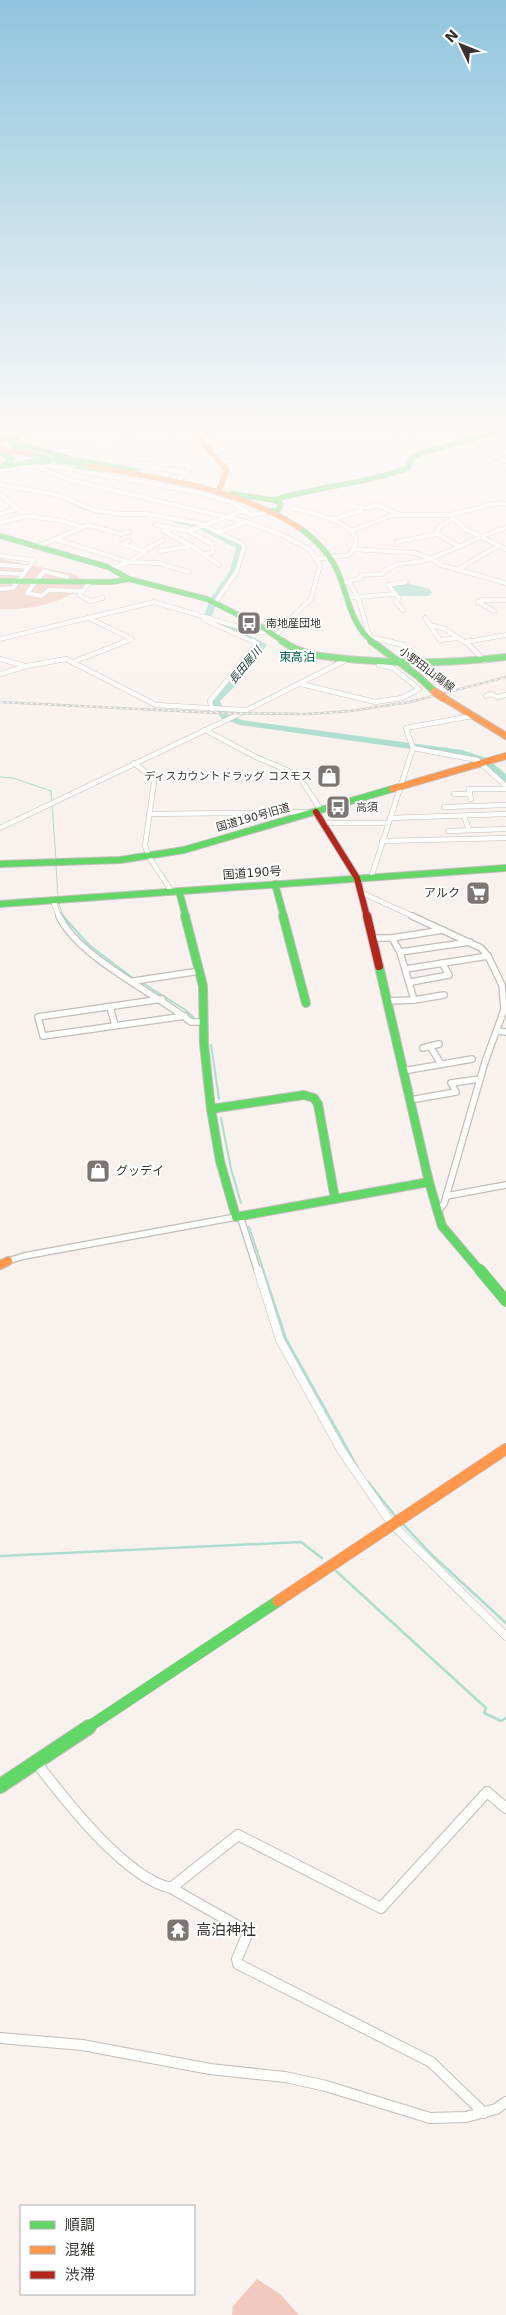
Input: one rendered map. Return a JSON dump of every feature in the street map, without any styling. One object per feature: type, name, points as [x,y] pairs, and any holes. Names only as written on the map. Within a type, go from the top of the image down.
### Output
[{"type":"main road","points":[[0,536],[111,568],[128,579],[212,602],[271,634],[292,648],[308,654],[346,660],[400,664],[485,660],[506,657]]},
{"type":"main road","name":"小野田山陽線","points":[[304,536],[346,583],[347,600]]},
{"type":"main road","name":"小野田山陽線","points":[[324,558],[347,600],[358,627],[368,637],[440,695],[506,736]]},
{"type":"main road","points":[[0,581],[21,578],[36,582],[66,582],[86,587],[128,579]]},
{"type":"main road","name":"国道190号旧道","points":[[0,864],[109,861],[149,857],[193,848],[506,756]]},
{"type":"main road","points":[[318,811],[357,878],[362,893],[437,1212],[449,1235],[506,1301]]},
{"type":"main road","name":"国道190号","points":[[0,904],[506,868]]},
{"type":"main road","points":[[274,884],[306,1003]]},
{"type":"main road","points":[[175,891],[200,971],[204,1004],[204,1044],[212,1110],[220,1161],[238,1216],[429,1182]]},
{"type":"main road","points":[[212,1110],[304,1094],[314,1098],[318,1104],[335,1199]]},
{"type":"main road","points":[[0,1786],[506,1448]]},
{"type":"street","points":[[37,547],[62,536]]},
{"type":"street","points":[[173,536],[219,564]]},
{"type":"street","points":[[197,536],[212,544],[213,552],[205,554]]},
{"type":"street","points":[[212,602],[237,571],[244,546],[227,536]]},
{"type":"street","points":[[286,536],[324,558],[346,556],[353,549],[356,542],[353,536]]},
{"type":"street","points":[[397,542],[427,536]]},
{"type":"street","points":[[441,536],[458,546]]},
{"type":"street","points":[[423,663],[403,645],[368,637],[358,597],[346,583],[361,576],[382,574],[384,569],[390,566],[430,558],[481,536]]},
{"type":"street","points":[[481,536],[506,549]]},
{"type":"street","points":[[55,539],[130,562],[158,563],[189,572]]},
{"type":"street","points":[[111,568],[130,562],[145,552],[143,551],[163,540]]},
{"type":"street","points":[[129,541],[122,544],[143,551]]},
{"type":"street","points":[[160,551],[192,546]]},
{"type":"street","points":[[457,570],[498,546]]},
{"type":"street","points":[[353,549],[409,552],[430,558],[441,565],[506,583]]},
{"type":"street","points":[[0,556],[34,560],[13,588],[0,589]]},
{"type":"street","points":[[0,639],[40,631],[154,602],[260,633],[271,634],[288,625],[291,622],[289,620],[311,599],[320,565],[324,558]]},
{"type":"street","points":[[0,565],[29,567]]},
{"type":"street","points":[[0,573],[21,578]]},
{"type":"street","points":[[36,582],[27,593],[28,595],[41,596],[49,590],[86,587]]},
{"type":"street","points":[[403,610],[396,602],[388,585],[406,582]]},
{"type":"street","points":[[86,587],[79,596],[90,601],[103,598]]},
{"type":"street","points":[[347,600],[358,597],[394,595]]},
{"type":"street","points":[[497,599],[492,610],[478,602],[497,599],[506,600]]},
{"type":"street","points":[[207,617],[204,619],[207,622],[230,629],[257,644],[230,679],[210,700],[214,709]]},
{"type":"street","points":[[73,662],[132,639],[89,618]]},
{"type":"street","points":[[425,618],[440,640],[460,638]]},
{"type":"street","points":[[430,625],[436,625],[455,633],[464,642]]},
{"type":"street","points":[[485,660],[466,642],[506,635]]},
{"type":"street","points":[[0,659],[26,666]]},
{"type":"street","points":[[0,674],[26,666],[62,659],[73,662],[156,705],[244,710]]},
{"type":"street","points":[[0,828],[232,718],[244,710],[301,684],[346,660]]},
{"type":"street","points":[[301,684],[375,702],[402,698],[419,689],[398,671],[380,665],[380,662]]},
{"type":"street","points":[[486,696],[491,694],[498,697],[506,695]]},
{"type":"street","points":[[371,878],[413,747],[406,728],[417,724],[463,720],[472,716]]},
{"type":"street","points":[[149,814],[318,811],[298,775],[205,730]]},
{"type":"street","points":[[413,747],[486,762],[506,787]]},
{"type":"street","points":[[134,763],[152,777],[154,782],[145,846],[149,857],[175,891]]},
{"type":"street","points":[[454,794],[471,796],[469,789],[506,787]]},
{"type":"street","points":[[486,789],[488,797]]},
{"type":"street","points":[[444,807],[506,805]]},
{"type":"street","points":[[324,824],[506,814]]},
{"type":"street","points":[[464,816],[469,830]]},
{"type":"street","points":[[448,831],[506,829]]},
{"type":"street","points":[[382,841],[506,838]]},
{"type":"street","points":[[362,893],[481,948],[488,956],[502,986],[504,1010],[480,1079],[444,1204],[437,1212]]},
{"type":"street","points":[[57,900],[60,916],[78,940],[104,963],[162,999],[191,1022],[203,1022]]},
{"type":"street","points":[[372,938],[392,938],[443,930]]},
{"type":"street","points":[[392,938],[406,968],[414,1000]]},
{"type":"street","points":[[400,952],[471,942]]},
{"type":"street","points":[[406,968],[488,956]]},
{"type":"street","points":[[410,982],[449,975],[442,963]]},
{"type":"street","points":[[134,981],[200,971]]},
{"type":"street","points":[[387,1001],[414,1000],[444,995]]},
{"type":"street","points":[[162,999],[38,1017],[43,1036],[185,1016]]},
{"type":"street","points":[[110,1007],[115,1026]]},
{"type":"street","points":[[497,1031],[506,1032]]},
{"type":"street","points":[[423,1048],[439,1044]]},
{"type":"street","points":[[430,1046],[441,1064]]},
{"type":"street","points":[[403,1071],[472,1059]]},
{"type":"street","points":[[410,1100],[456,1092],[451,1083],[480,1079]]},
{"type":"street","points":[[446,1196],[506,1186]]},
{"type":"street","points":[[3,1262],[24,1256],[238,1216],[280,1340],[341,1450],[396,1522],[506,1636]]},
{"type":"street","points":[[36,1762],[74,1812],[133,1868],[157,1885],[171,1888],[245,1930],[247,1935],[237,1959],[238,1964],[431,2062],[484,2113]]},
{"type":"street","points":[[171,1888],[238,1835],[381,1908],[487,1792],[506,1808]]},
{"type":"street","points":[[0,2038],[82,2045],[210,2069],[285,2078],[326,2086],[430,2118],[450,2120],[484,2113],[496,2109],[506,2102]]},
{"type":"shaded area","points":[[0,559],[74,574],[86,581],[84,587],[54,602],[22,609],[0,609]]},
{"type":"shaded area","points":[[407,583],[430,589],[432,593],[428,596],[400,596],[390,585]]},
{"type":"shaded area","points":[[257,2279],[280,2294],[299,2315],[232,2315],[233,2306]]},
{"type":"waterway","name":"長田屋川","points":[[219,536],[240,547],[234,570],[213,601],[207,619],[229,627],[263,645],[231,685],[215,701],[224,716],[240,722],[462,753],[483,760],[506,779]]},
{"type":"waterway","points":[[0,777],[13,778],[51,791],[56,860]]},
{"type":"waterway","points":[[56,865],[58,898]]},
{"type":"waterway","points":[[58,902],[64,917]]},
{"type":"waterway","points":[[63,916],[89,945],[134,979]]},
{"type":"waterway","points":[[141,982],[184,1009],[194,1018]]},
{"type":"waterway","points":[[211,1045],[219,1099]]},
{"type":"waterway","points":[[221,1118],[231,1169],[241,1203]]},
{"type":"waterway","points":[[249,1227],[264,1272]]},
{"type":"waterway","points":[[263,1270],[286,1339],[358,1468]]},
{"type":"waterway","points":[[368,1482],[396,1517]]},
{"type":"waterway","points":[[401,1522],[432,1555],[506,1623]]},
{"type":"waterway","points":[[0,1556],[301,1542],[322,1558]]},
{"type":"waterway","points":[[336,1571],[486,1708],[484,1713],[501,1721],[506,1718]]},
{"type":"railway","points":[[0,702],[218,713],[307,714],[351,711],[410,702],[506,677]]},
{"type":"traffic: fast","points":[[0,536],[108,567],[129,579],[207,599],[262,627],[292,648],[314,656],[412,664],[475,661],[506,657]]},
{"type":"traffic: fast","points":[[310,536],[331,559],[339,574],[354,620],[366,637],[419,677],[435,692]]},
{"type":"traffic: fast","points":[[0,581],[111,582],[129,579]]},
{"type":"traffic: fast","points":[[0,864],[120,860],[184,850],[392,789]]},
{"type":"traffic: fast","points":[[0,904],[506,868]]},
{"type":"traffic: fast","points":[[275,884],[306,1003]]},
{"type":"traffic: fast","points":[[179,891],[203,986],[204,1044],[211,1109],[220,1161],[236,1217],[429,1182]]},
{"type":"traffic: fast","points":[[379,966],[429,1182],[442,1226],[506,1301]]},
{"type":"traffic: fast","points":[[211,1109],[304,1095],[314,1098],[318,1104],[335,1199]]},
{"type":"traffic: fast","points":[[0,1786],[278,1601]]},
{"type":"traffic: slow","points":[[435,692],[444,698]]},
{"type":"traffic: slow","points":[[444,698],[506,736]]},
{"type":"traffic: slow","points":[[392,789],[506,756]]},
{"type":"traffic: slow","points":[[0,1265],[8,1261]]},
{"type":"traffic: slow","points":[[278,1601],[506,1449]]},
{"type":"traffic: jam","points":[[316,812],[357,878],[379,966]]},
{"type":"place","name":"南地産団地","points":[[249,623]]},
{"type":"place","name":"ディスカウントドラッグ コスモス","points":[[329,776]]},
{"type":"place","name":"高須","points":[[338,807]]},
{"type":"place","name":"アルク","points":[[478,893]]},
{"type":"place","name":"グッデイ","points":[[98,1171]]},
{"type":"place","name":"高泊神社","points":[[178,1930]]},
{"type":"district","name":"東高泊","points":[[297,657]]}]
